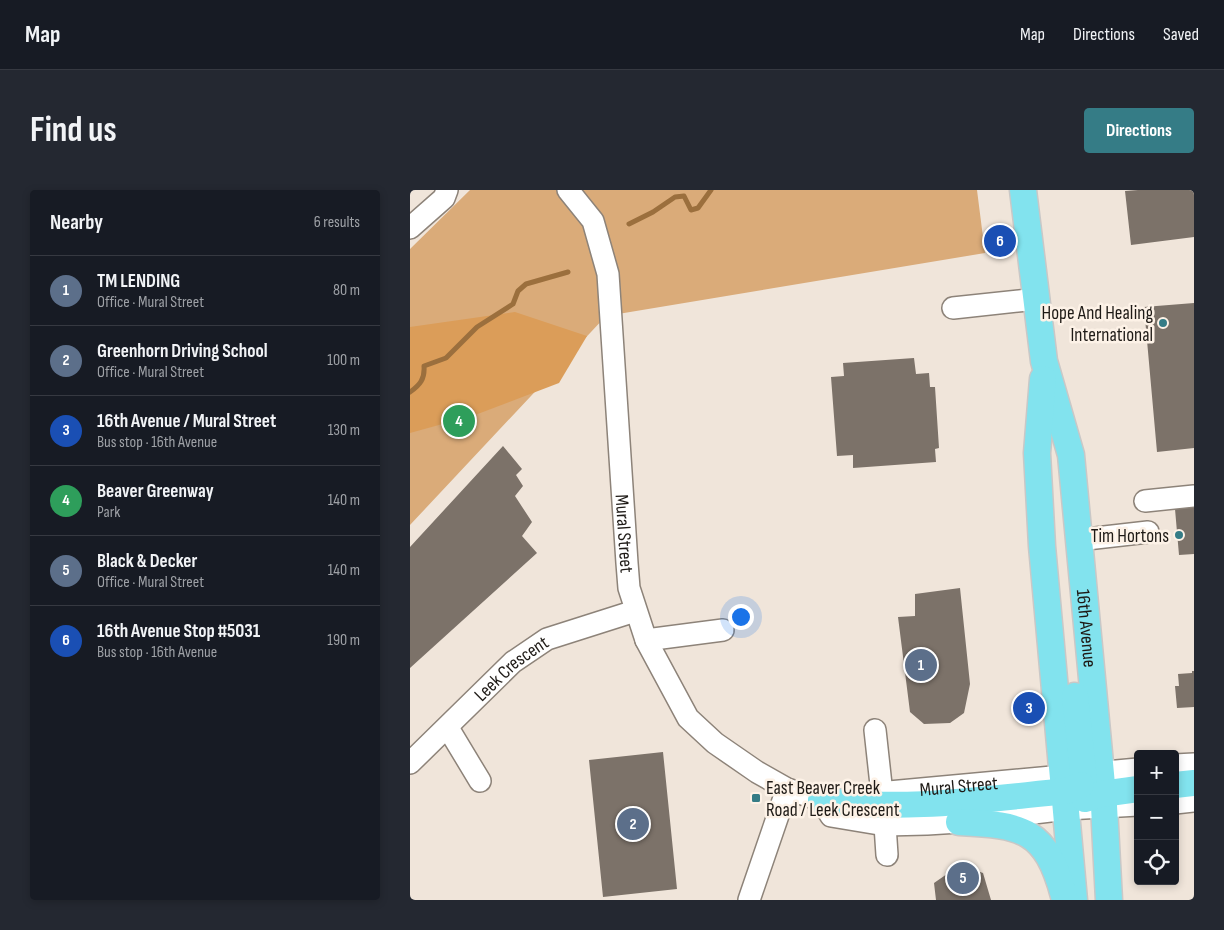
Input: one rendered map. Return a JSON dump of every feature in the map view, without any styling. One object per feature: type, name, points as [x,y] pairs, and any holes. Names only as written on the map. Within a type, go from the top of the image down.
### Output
[{"type":"main road","name":"16th Avenue","points":[[1023,190],[1044,361],[1071,455],[1078,540],[1085,789],[1074,900]]},
{"type":"main road","name":"16th Avenue","points":[[1044,361],[1037,454],[1042,546],[1085,789],[1109,900]]},
{"type":"main road","points":[[1179,785],[1194,783]]},
{"type":"main road","points":[[821,800],[877,806],[1085,789],[1134,789]]},
{"type":"main road","points":[[959,822],[1005,825],[1029,835],[1053,863],[1065,900]]},
{"type":"street","points":[[410,228],[444,198],[447,190]]},
{"type":"street","name":"Mural Street","points":[[568,190],[593,221],[608,274],[629,588],[646,640],[688,718],[714,743],[757,772],[787,789],[821,800],[831,816],[885,825],[959,822],[1085,789]]},
{"type":"street","points":[[953,308],[1037,299]]},
{"type":"street","points":[[1145,501],[1194,496]]},
{"type":"street","points":[[1078,540],[1148,532]]},
{"type":"street","name":"Leek Crescent","points":[[410,763],[448,728],[513,662],[546,639],[635,611]]},
{"type":"street","points":[[646,640],[723,630]]},
{"type":"street","points":[[448,728],[480,781]]},
{"type":"street","points":[[875,730],[882,794]]},
{"type":"street","points":[[1179,766],[1194,764]]},
{"type":"street","points":[[1085,789],[1134,771]]},
{"type":"street","points":[[749,900],[787,789]]},
{"type":"street","points":[[1085,789],[1134,804]]},
{"type":"street","name":"Mural Street","points":[[821,800],[838,791],[882,794],[1085,789]]},
{"type":"street","points":[[1179,803],[1194,801]]},
{"type":"street","points":[[885,825],[887,855]]},
{"type":"shaded area","points":[[470,190],[977,190],[985,253],[606,316],[410,525],[410,249]]},
{"type":"shaded area","points":[[515,312],[587,336],[559,383],[475,415],[410,433],[410,327]]},
{"type":"building","points":[[1194,190],[1194,237],[1131,245],[1125,191]]},
{"type":"building","points":[[1194,303],[1194,448],[1157,452],[1144,307]]},
{"type":"building","points":[[914,358],[916,374],[929,373],[930,387],[935,387],[939,448],[935,449],[936,462],[853,468],[853,455],[837,456],[831,377],[844,376],[843,363]]},
{"type":"building","points":[[503,446],[522,469],[516,475],[523,486],[515,496],[532,522],[522,536],[537,553],[410,668],[410,547]]},
{"type":"building","points":[[1194,507],[1194,554],[1179,555],[1175,509]]},
{"type":"building","points":[[960,588],[970,684],[964,713],[950,723],[924,724],[910,712],[898,617],[915,616],[915,594]]},
{"type":"building","points":[[1194,671],[1194,707],[1177,708],[1175,686],[1179,686],[1178,674],[1192,673]]},
{"type":"building","points":[[663,752],[677,889],[603,897],[589,760]]},
{"type":"building","points":[[960,865],[983,873],[991,900],[936,900],[934,883]]},
{"type":"waterway","points":[[629,224],[653,212],[675,197],[684,196],[691,210],[698,208],[711,190]]},
{"type":"waterway","points":[[410,392],[421,381],[424,375],[424,366],[446,358],[477,327],[513,304],[518,291],[526,284],[568,272]]},
{"type":"place","name":"16th Avenue Stop #5031","points":[[1000,241]]},
{"type":"place","name":"Hope And Healing International","points":[[1163,323]]},
{"type":"place","name":"Beaver Greenway","points":[[459,421]]},
{"type":"place","name":"Tim Hortons","points":[[1179,535]]},
{"type":"place","name":"TM LENDING","points":[[921,665]]},
{"type":"place","name":"16th Avenue / Mural Street","points":[[1029,708]]},
{"type":"place","name":"East Beaver Creek Road / Leek Crescent","points":[[756,798]]},
{"type":"place","name":"Greenhorn Driving School","points":[[633,824]]},
{"type":"place","name":"Black & Decker","points":[[963,878]]}]
